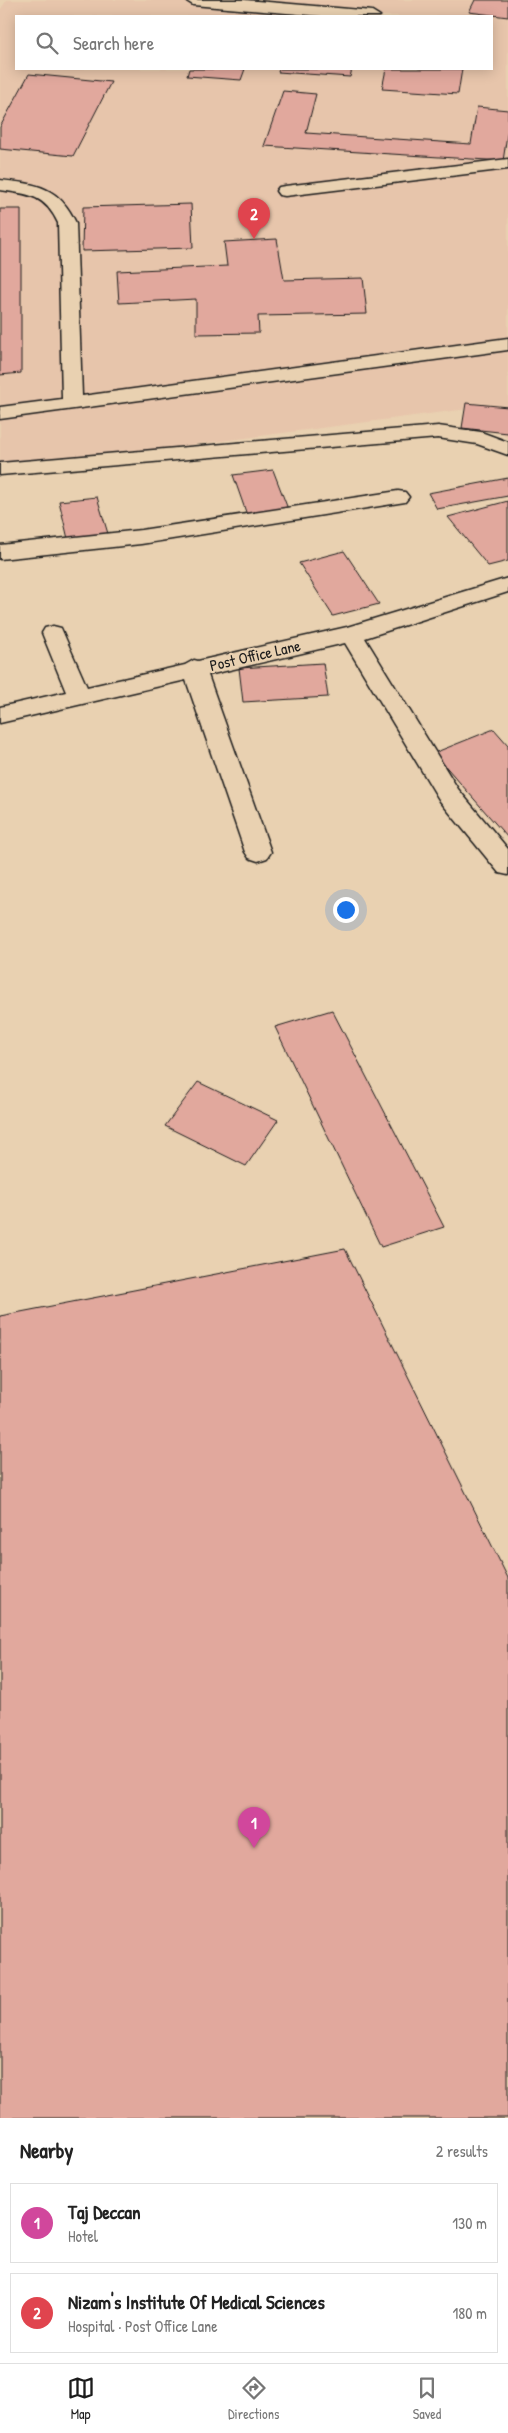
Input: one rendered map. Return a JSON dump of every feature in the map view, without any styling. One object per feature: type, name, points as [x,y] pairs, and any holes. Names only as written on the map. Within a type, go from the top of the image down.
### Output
[{"type":"street","points":[[193,0],[262,3],[360,15]]},
{"type":"street","points":[[368,15],[369,0]]},
{"type":"street","points":[[285,191],[508,164]]},
{"type":"street","points":[[0,185],[50,196],[61,206],[67,222],[72,404]]},
{"type":"street","points":[[0,413],[508,344]]},
{"type":"street","points":[[0,469],[438,432],[481,438],[508,449]]},
{"type":"street","points":[[0,552],[141,537],[398,497]]},
{"type":"street","name":"Post Office Lane","points":[[0,715],[194,668],[351,634],[508,586]]},
{"type":"street","points":[[53,633],[78,696]]},
{"type":"street","points":[[351,634],[448,795],[508,866]]},
{"type":"street","points":[[194,668],[258,852]]},
{"type":"shaded area","points":[[7,0],[508,0],[508,439],[467,409],[0,470],[0,10]]},
{"type":"building","points":[[475,0],[508,0],[508,17],[469,12]]},
{"type":"building","points":[[189,70],[245,70],[241,80],[187,76]]},
{"type":"building","points":[[279,70],[352,70],[350,77],[278,72]]},
{"type":"building","points":[[386,70],[462,70],[458,94],[382,89]]},
{"type":"building","points":[[29,74],[111,82],[73,156],[0,149],[0,127]]},
{"type":"building","points":[[283,91],[316,94],[306,133],[471,144],[477,107],[508,110],[508,128],[503,161],[264,146]]},
{"type":"building","points":[[191,204],[193,248],[82,251],[83,207]]},
{"type":"building","points":[[0,209],[21,209],[21,373],[0,375]]},
{"type":"building","points":[[277,239],[284,280],[363,278],[367,314],[258,316],[259,333],[196,334],[196,299],[119,303],[117,271],[227,266],[224,242]]},
{"type":"building","points":[[466,403],[508,407],[508,433],[462,428]]},
{"type":"building","points":[[273,470],[288,509],[247,515],[233,475]]},
{"type":"building","points":[[508,478],[508,496],[437,509],[428,493]]},
{"type":"building","points":[[97,497],[109,537],[68,539],[59,501]]},
{"type":"building","points":[[508,501],[508,561],[488,566],[448,517]]},
{"type":"building","points":[[344,551],[379,604],[333,616],[299,563]]},
{"type":"building","points":[[323,663],[328,697],[243,702],[239,668]]},
{"type":"building","points":[[494,729],[508,745],[508,838],[434,753]]},
{"type":"building","points":[[332,1010],[444,1227],[381,1247],[275,1027]]},
{"type":"building","points":[[198,1082],[278,1120],[246,1166],[165,1126]]},
{"type":"building","points":[[345,1249],[508,1578],[508,2118],[0,2118],[0,1316]]},
{"type":"place","name":"Nizam's Institute Of Medical Sciences","points":[[254,239]]},
{"type":"place","name":"Taj Deccan","points":[[254,1848]]}]
